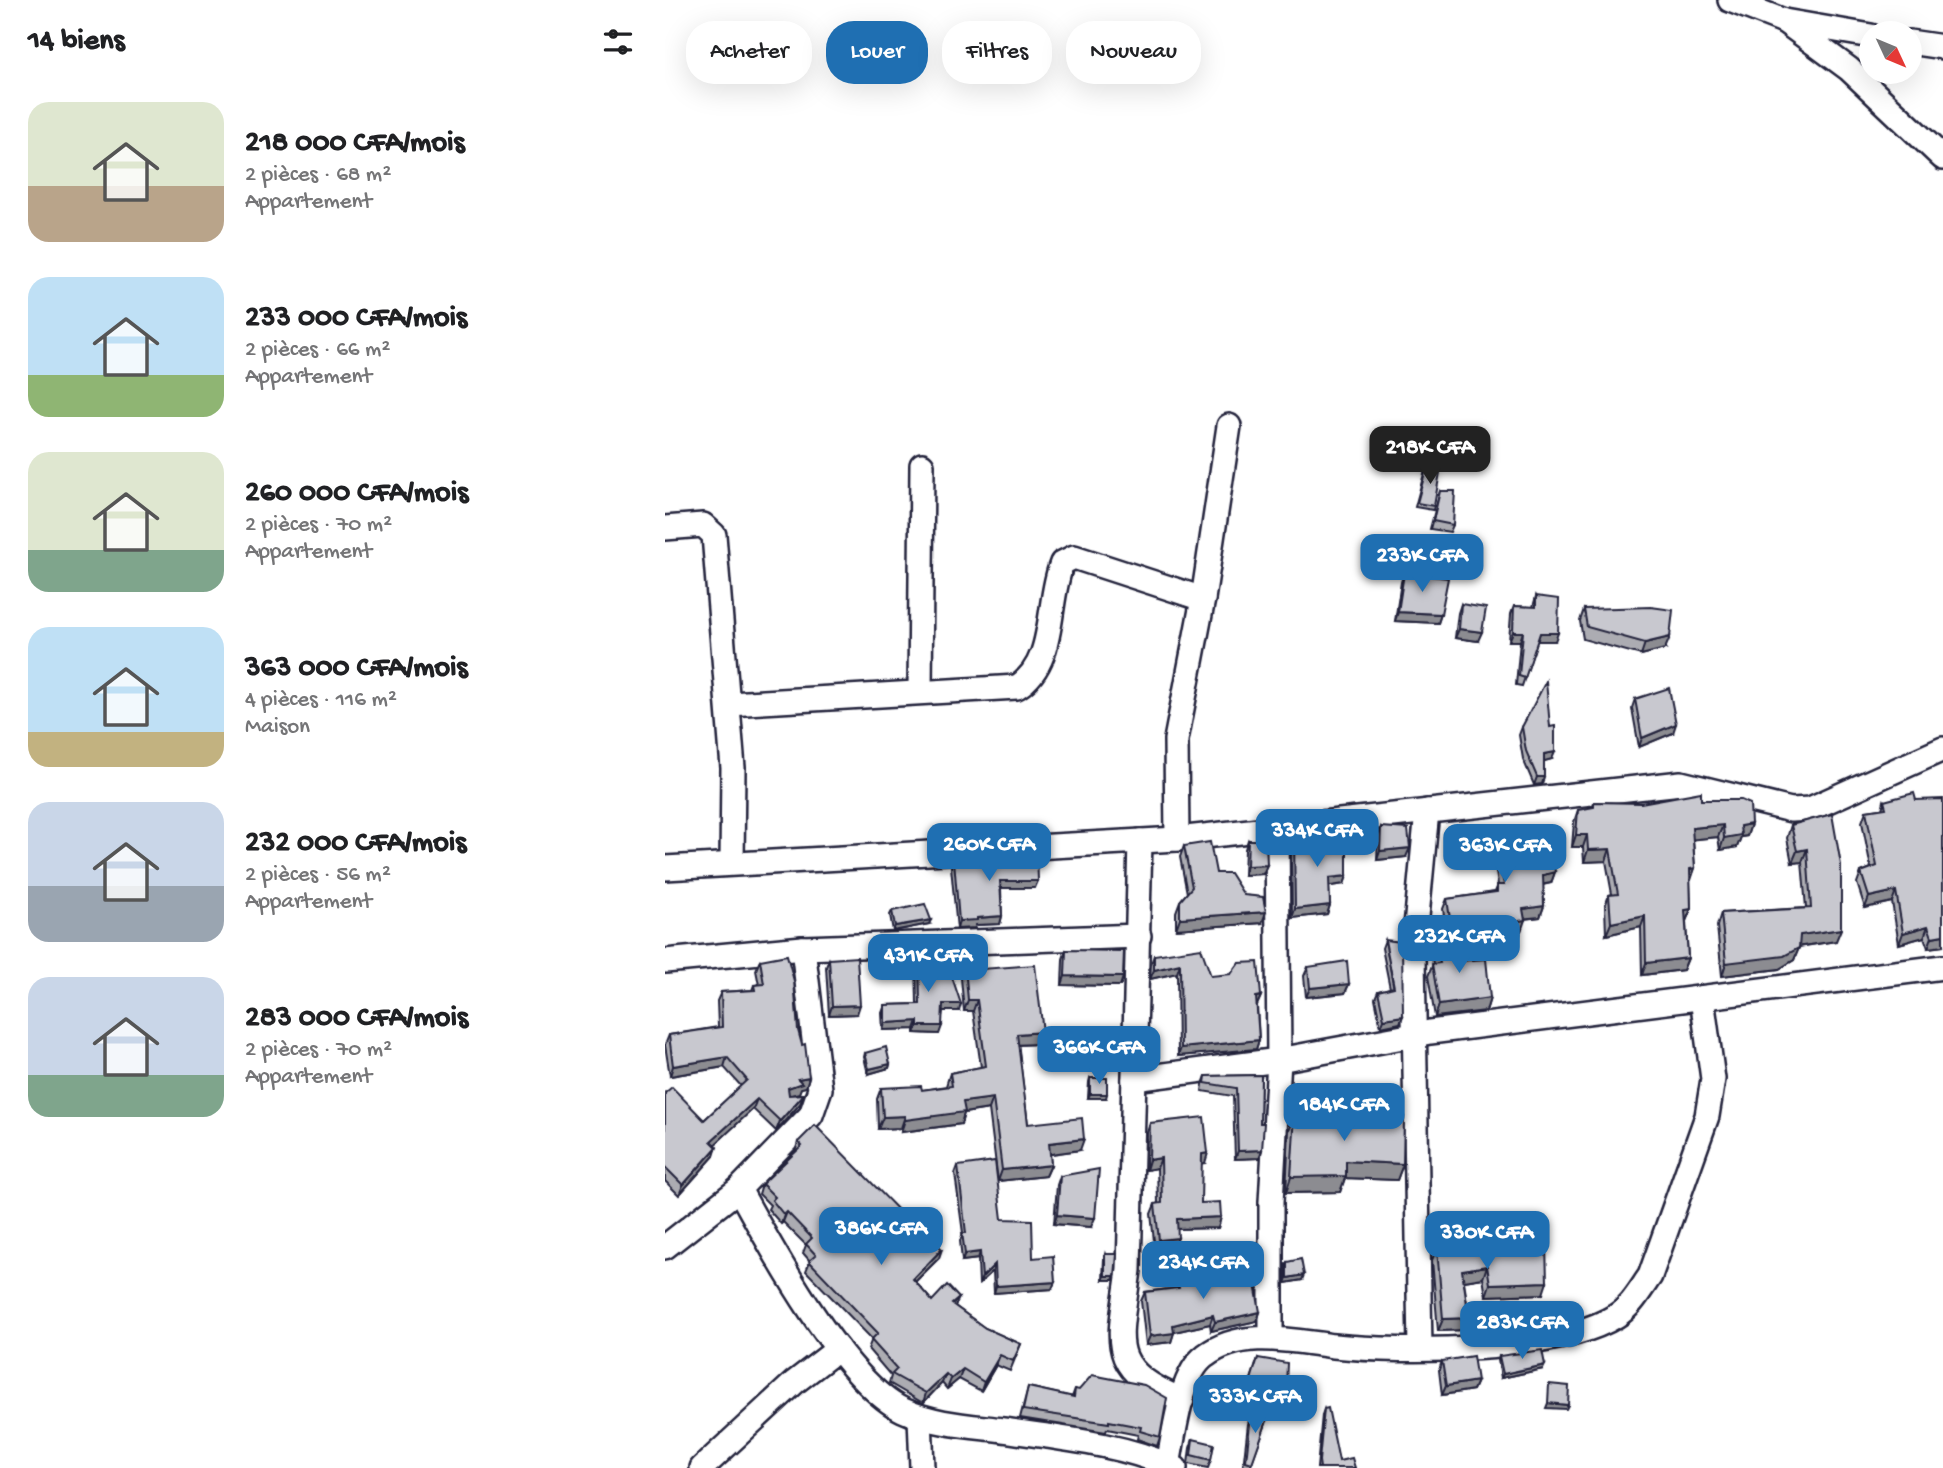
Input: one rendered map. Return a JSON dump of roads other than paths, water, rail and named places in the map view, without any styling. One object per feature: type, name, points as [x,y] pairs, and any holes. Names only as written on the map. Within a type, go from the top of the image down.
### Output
[{"type":"street","points":[[1730,0],[1784,21],[1859,34]]},
{"type":"street","points":[[1784,21],[1849,69],[1943,158]]},
{"type":"street","points":[[1922,44],[1943,47]]},
{"type":"street","points":[[1177,839],[1175,740],[1203,599],[1229,426]]},
{"type":"street","points":[[920,691],[922,465]]},
{"type":"street","points":[[665,528],[703,525],[714,535],[733,768],[732,863]]},
{"type":"street","points":[[729,704],[1017,687],[1031,678],[1045,647],[1056,579],[1062,563],[1074,557],[1203,599]]},
{"type":"street","points":[[665,868],[1177,839],[1681,783],[1791,810],[1810,809],[1943,749]]},
{"type":"street","points":[[1420,1349],[1413,958],[1427,811]]},
{"type":"street","points":[[1271,1338],[1271,1202],[1279,1060],[1277,829]]},
{"type":"street","points":[[1140,841],[1129,1270],[1121,1334],[1123,1355],[1128,1368],[1139,1379],[1182,1400]]},
{"type":"street","points":[[665,961],[803,948],[1139,936]]},
{"type":"street","points":[[665,1247],[739,1189],[811,1115],[818,1102],[820,1089],[803,948]]},
{"type":"street","points":[[1134,1079],[1279,1060],[1413,1035],[1943,967]]},
{"type":"street","points":[[739,1189],[774,1253],[838,1349],[901,1410],[920,1417],[1051,1437],[1171,1466],[1182,1400],[1189,1380],[1204,1356],[1236,1342],[1271,1338],[1333,1346],[1420,1349],[1513,1345],[1597,1325],[1618,1315],[1636,1297],[1650,1276],[1707,1116],[1713,1079],[1702,998]]},
{"type":"street","points":[[702,1468],[795,1382],[838,1349]]},
{"type":"street","points":[[920,1417],[922,1468]]}]
